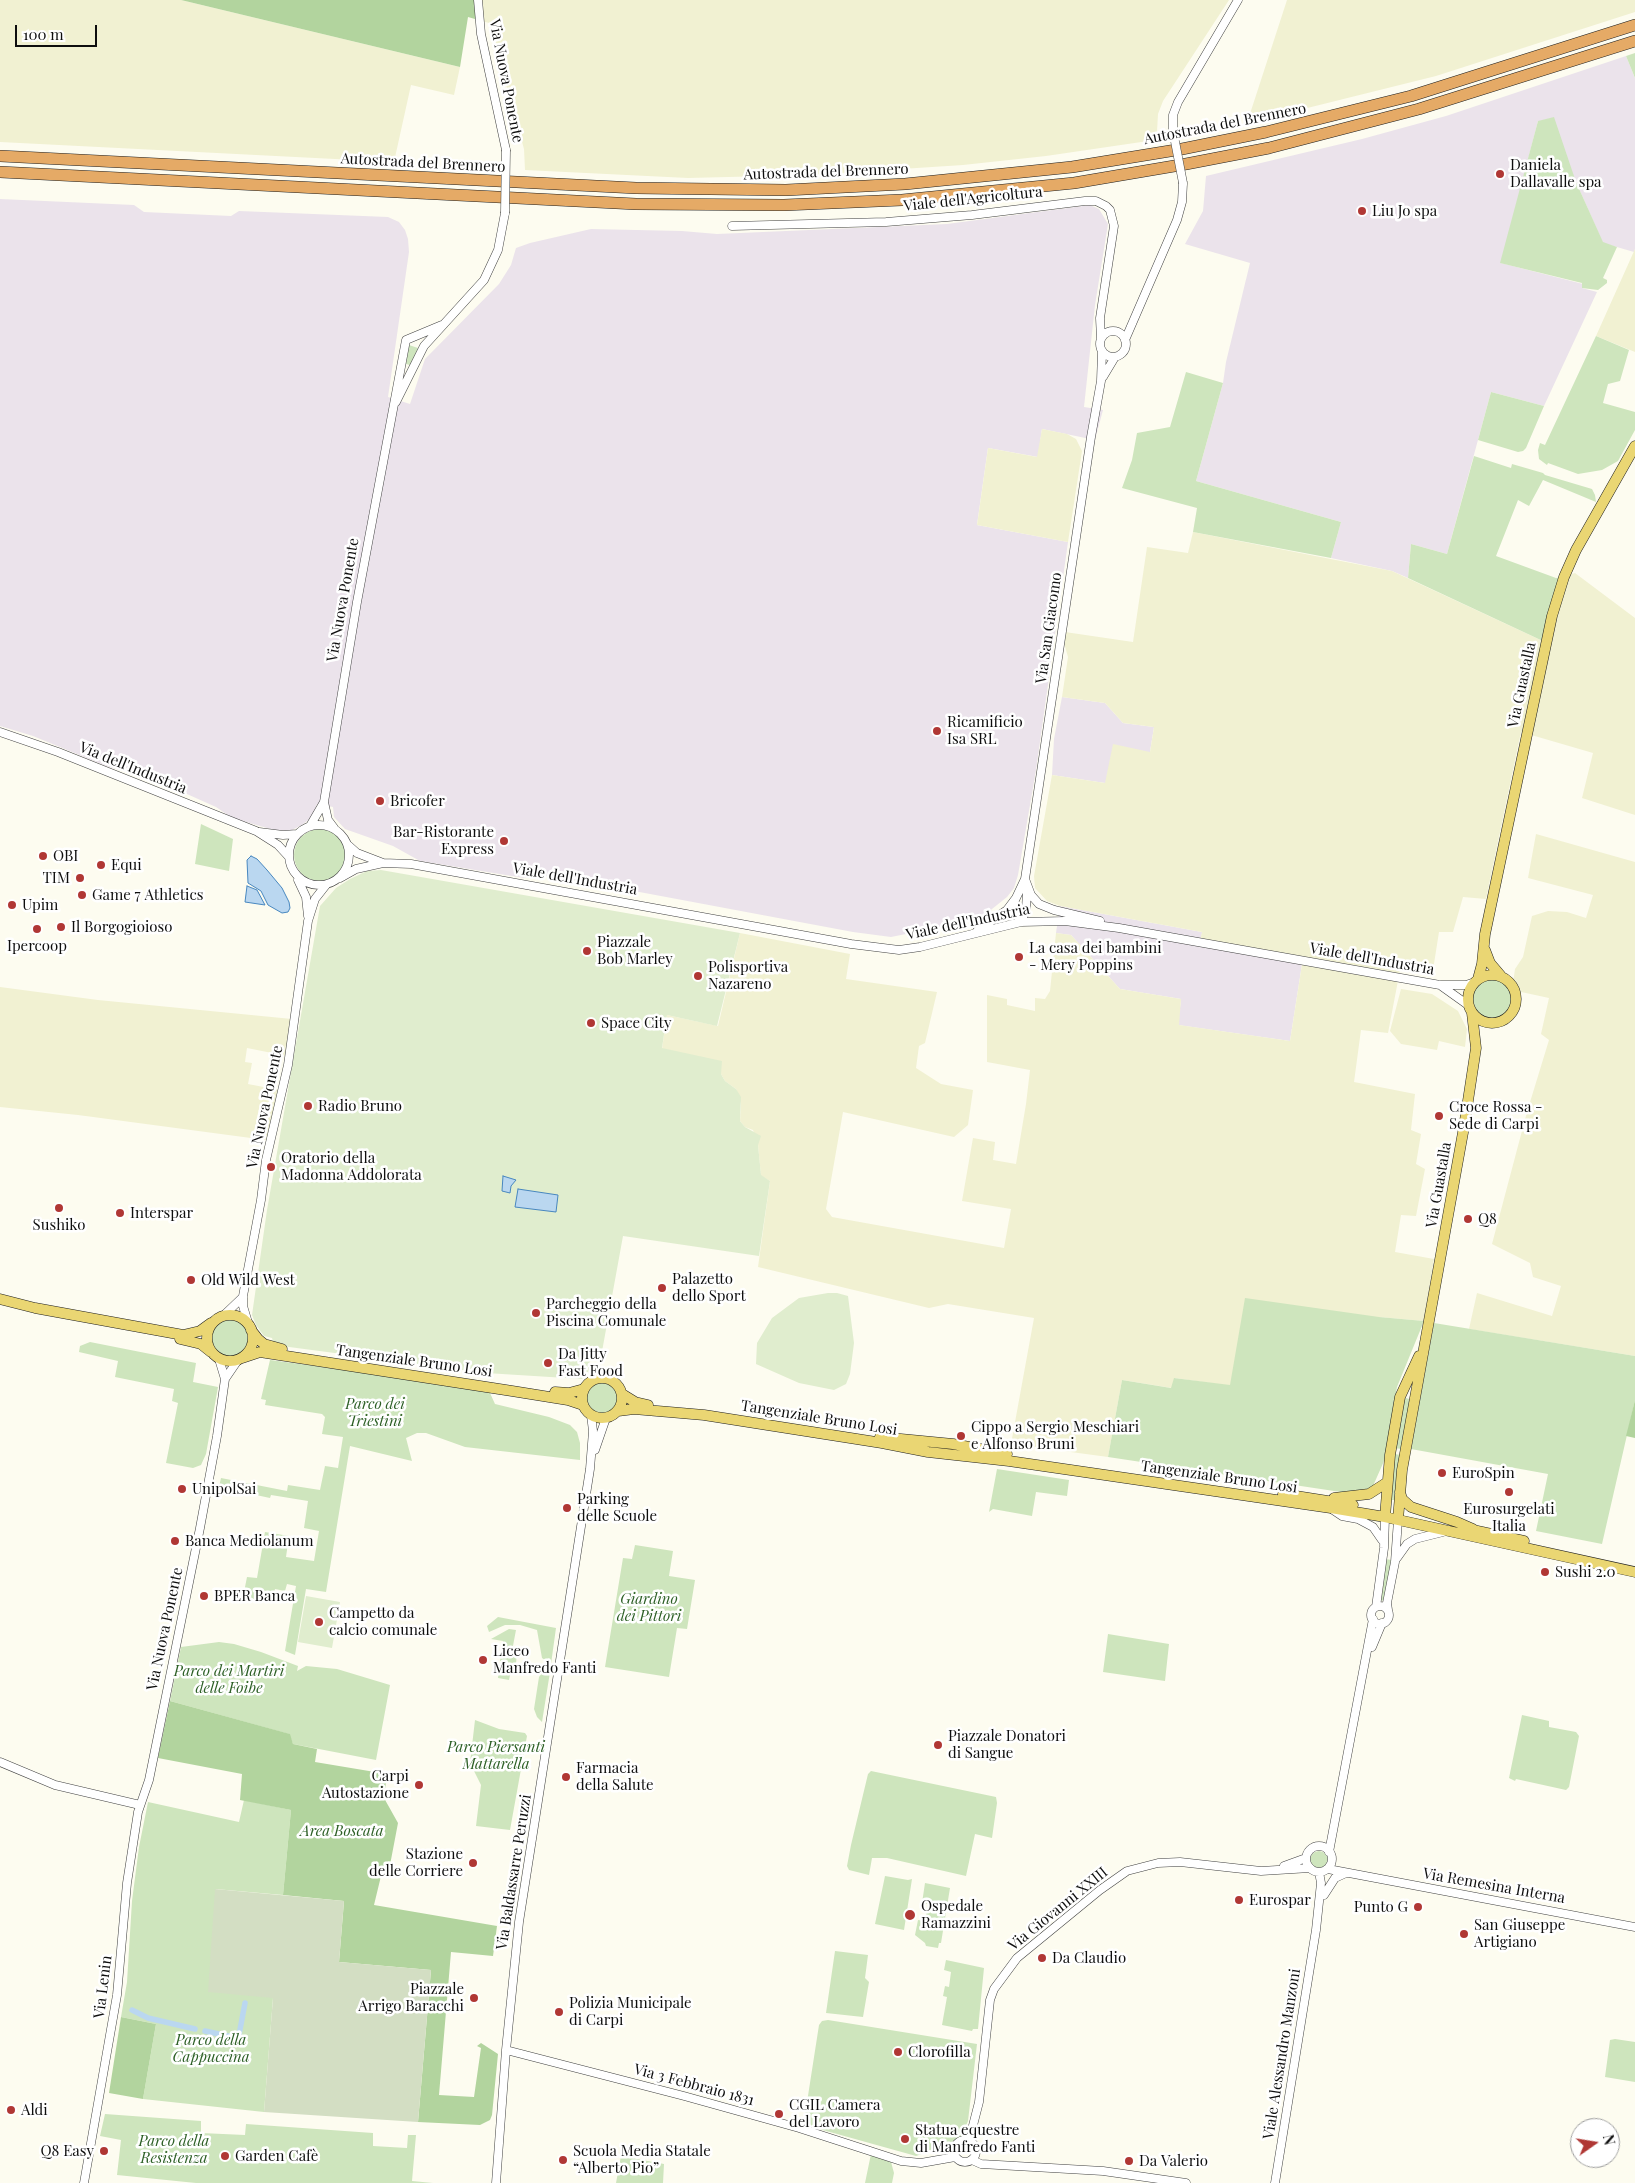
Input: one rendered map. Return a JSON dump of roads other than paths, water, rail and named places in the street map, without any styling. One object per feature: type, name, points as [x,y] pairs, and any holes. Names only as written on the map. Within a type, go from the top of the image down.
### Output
[{"type":"highway","name":"Autostrada del Brennero","points":[[0,156],[636,188],[786,190],[905,184],[1072,167],[1182,149],[1266,132],[1411,96],[1635,25]]},
{"type":"highway","name":"Autostrada del Brennero","points":[[0,172],[675,205],[784,205],[921,198],[1074,182],[1186,164],[1269,148],[1429,106],[1635,41]]},
{"type":"main road","name":"Via Guastalla","points":[[1476,980],[1552,616],[1564,577],[1576,550],[1635,446]]},
{"type":"main road","points":[[1484,947],[1490,963],[1501,976],[1513,985],[1517,1000],[1516,1007],[1506,1019],[1492,1024],[1477,1019],[1470,1009],[1468,996],[1476,980],[1489,975],[1501,976]]},
{"type":"main road","name":"Via Guastalla","points":[[1470,1009],[1476,1048]]},
{"type":"main road","name":"Via Guastalla","points":[[1398,1517],[1399,1489],[1405,1452],[1460,1154],[1476,1048],[1481,1036],[1492,1024]]},
{"type":"main road","points":[[0,1298],[35,1308],[183,1335],[200,1331],[223,1316]]},
{"type":"main road","name":"Tangenziale Bruno Losi","points":[[0,1305],[35,1314],[195,1342],[204,1346],[215,1355],[230,1361],[260,1352],[512,1390],[568,1400],[583,1405]]},
{"type":"main road","name":"Tangenziale Bruno Losi","points":[[223,1316],[238,1316],[258,1339],[271,1346],[308,1354],[445,1373],[548,1392],[584,1390]]},
{"type":"main road","points":[[212,1324],[206,1338],[215,1355]]},
{"type":"main road","name":"Via Guastalla","points":[[1385,1514],[1390,1450],[1400,1398],[1429,1326]]},
{"type":"main road","points":[[240,1359],[248,1353],[252,1344],[250,1328]]},
{"type":"main road","points":[[603,1378],[615,1382],[622,1394],[621,1405],[618,1411],[606,1418],[600,1419],[591,1415],[583,1405],[584,1390],[591,1381],[603,1378]]},
{"type":"main road","name":"Tangenziale Bruno Losi","points":[[622,1394],[635,1402],[660,1407],[883,1437],[953,1444],[1016,1456],[1322,1500],[1398,1517],[1447,1531],[1635,1572]]},
{"type":"main road","points":[[1400,1398],[1411,1397],[1415,1399]]},
{"type":"main road","name":"Tangenziale Bruno Losi","points":[[618,1411],[634,1409],[704,1415],[928,1452],[1008,1461],[1331,1508],[1385,1514]]},
{"type":"main road","points":[[1390,1450],[1405,1452]]},
{"type":"main road","points":[[1322,1500],[1369,1494],[1386,1482]]},
{"type":"main road","points":[[1399,1489],[1402,1499],[1411,1507],[1475,1530]]},
{"type":"main road","name":"Tangenziale Bruno Losi","points":[[1398,1517],[1475,1530],[1635,1566]]},
{"type":"street","name":"Via Nuova Ponente","points":[[395,404],[406,386],[412,367],[424,346],[484,280],[498,250],[505,213],[506,150],[481,34],[478,0]]},
{"type":"street","points":[[1131,327],[1106,333],[1101,339],[1100,347],[1102,352],[1108,356],[1115,357],[1124,351],[1125,340],[1131,327],[1181,208],[1183,183],[1173,131],[1173,115],[1178,102],[1238,0]]},
{"type":"street","name":"Viale dell'Agricoltura","points":[[732,226],[886,222],[996,213],[1096,201],[1110,210],[1114,226],[1101,311],[1101,339]]},
{"type":"street","points":[[1101,311],[1106,327],[1125,340]]},
{"type":"street","name":"Via Nuova Ponente","points":[[310,826],[324,802],[356,602],[406,340],[442,325]]},
{"type":"street","name":"Via San Giacomo","points":[[973,935],[1007,910],[1016,898],[1025,879],[1101,381],[1102,352]]},
{"type":"street","name":"Via San Giacomo","points":[[1101,381],[1115,357]]},
{"type":"street","name":"Via dell'Industria","points":[[0,732],[58,752],[256,831],[278,845],[289,857]]},
{"type":"street","name":"Via Nuova Ponente","points":[[324,802],[328,820],[334,828]]},
{"type":"street","points":[[322,825],[334,828],[340,832],[348,844],[349,862],[340,878],[326,885],[310,884],[296,876],[291,867],[289,857],[290,845],[297,834],[310,826],[322,825]]},
{"type":"street","name":"Via dell'Industria","points":[[256,831],[283,835],[297,834]]},
{"type":"street","name":"Viale dell'Industria","points":[[348,844],[357,853],[383,863]]},
{"type":"street","name":"Viale dell'Industria","points":[[340,878],[356,869],[383,863],[410,864],[880,948],[910,949],[1021,922],[1065,921],[1119,928],[1440,985],[1466,985],[1476,980]]},
{"type":"street","name":"Via Nuova Ponente","points":[[296,876],[306,897],[308,920]]},
{"type":"street","name":"Via San Giacomo","points":[[1021,922],[1026,910],[1027,888],[1025,879]]},
{"type":"street","name":"Via Nuova Ponente","points":[[250,1328],[243,1306],[243,1297],[261,1200],[266,1160],[288,1065],[308,920],[315,899],[326,885]]},
{"type":"street","name":"Via San Giacomo","points":[[1027,888],[1036,901],[1044,907],[1119,928]]},
{"type":"street","points":[[1016,898],[1014,910],[1021,922]]},
{"type":"street","name":"Viale dell'Industria","points":[[1440,985],[1470,1009]]},
{"type":"street","points":[[223,1316],[243,1297]]},
{"type":"street","name":"Via Nuova Ponente","points":[[215,1355],[225,1379]]},
{"type":"street","name":"Via Nuova Ponente","points":[[144,1795],[200,1528],[225,1379],[240,1359]]},
{"type":"street","name":"Via Baldassarre Peruzzi","points":[[496,2183],[506,2050],[519,1922],[590,1469],[593,1431],[591,1415]]},
{"type":"street","name":"Via Baldassarre Peruzzi","points":[[590,1469],[606,1418]]},
{"type":"street","points":[[1331,1508],[1342,1516],[1358,1519],[1373,1526],[1381,1536],[1384,1548]]},
{"type":"street","name":"Via Guastalla","points":[[1376,1607],[1384,1548],[1385,1514]]},
{"type":"street","name":"Via Guastalla","points":[[1388,1610],[1387,1603],[1395,1562],[1398,1517]]},
{"type":"street","points":[[1395,1562],[1402,1550],[1414,1538],[1447,1531]]},
{"type":"street","points":[[1337,1810],[1326,1838],[1318,1847],[1309,1851],[1306,1858],[1310,1868],[1325,1870],[1332,1860],[1329,1852],[1366,1663],[1373,1619],[1372,1612],[1376,1607],[1381,1606],[1388,1610],[1388,1619],[1382,1623],[1366,1663]]},
{"type":"street","points":[[1373,1619],[1377,1623],[1382,1623]]},
{"type":"street","points":[[0,1762],[55,1785],[140,1805]]},
{"type":"street","name":"Via Lenin","points":[[84,2183],[117,1995],[128,1878],[140,1805],[144,1795]]},
{"type":"street","points":[[1318,1847],[1329,1852]]},
{"type":"street","name":"Via Giovanni XXIII","points":[[1273,1870],[1306,1858]]},
{"type":"street","name":"Via Remesina Interna","points":[[1332,1860],[1348,1873]]},
{"type":"street","name":"Via Giovanni XXIII","points":[[970,2141],[979,2102],[990,2000],[994,1989],[1017,1958],[1100,1890],[1127,1871],[1158,1862],[1180,1862],[1261,1871],[1310,1868]]},
{"type":"street","name":"Via Remesina Interna","points":[[1325,1870],[1635,1927]]},
{"type":"street","name":"Viale Alessandro Manzoni","points":[[1316,1930],[1324,1895],[1325,1870]]},
{"type":"street","name":"Viale Alessandro Manzoni","points":[[1275,2183],[1316,1930],[1321,1883],[1325,1870]]},
{"type":"street","points":[[1324,1895],[1335,1878],[1348,1873]]},
{"type":"street","name":"Via 3 Febbraio 1831","points":[[506,2050],[799,2128],[901,2161],[921,2163],[955,2154]]},
{"type":"street","points":[[972,2160],[976,2153],[975,2146],[970,2141],[963,2140],[957,2144],[955,2154],[960,2161],[967,2162],[972,2160],[982,2164],[1103,2171],[1186,2183]]},
{"type":"water","points":[[251,856],[257,859],[282,888],[289,902],[290,908],[288,912],[282,913],[268,905],[261,891],[248,883],[247,860]]},
{"type":"water","points":[[247,886],[257,890],[265,905],[245,902]]},
{"type":"water","points":[[503,1176],[516,1180],[511,1186],[510,1193],[502,1191]]},
{"type":"water","points":[[518,1189],[558,1195],[556,1212],[515,1207]]},
{"type":"waterway","points":[[205,2031],[237,2038],[245,2003]]},
{"type":"waterway","points":[[132,2010],[148,2018],[195,2029]]},
{"type":"place","name":"Daniela Dallavalle spa","points":[[1500,174]]},
{"type":"place","name":"Liu Jo spa","points":[[1362,211]]},
{"type":"place","name":"Ricamificio Isa SRL","points":[[937,731]]},
{"type":"place","name":"Bricofer","points":[[380,801]]},
{"type":"place","name":"Bar-Ristorante Express","points":[[504,841]]},
{"type":"place","name":"OBI","points":[[43,856]]},
{"type":"place","name":"Equi","points":[[101,865]]},
{"type":"place","name":"TIM","points":[[80,878]]},
{"type":"place","name":"Game 7 Athletics","points":[[82,895]]},
{"type":"place","name":"Upim","points":[[12,905]]},
{"type":"place","name":"Il Borgogioioso","points":[[61,927]]},
{"type":"place","name":"Ipercoop","points":[[37,929]]},
{"type":"place","name":"Piazzale Bob Marley","points":[[587,951]]},
{"type":"place","name":"La casa dei bambini - Mery Poppins","points":[[1019,957]]},
{"type":"place","name":"Polisportiva Nazareno","points":[[698,976]]},
{"type":"place","name":"Space City","points":[[591,1023]]},
{"type":"place","name":"Radio Bruno","points":[[308,1106]]},
{"type":"place","name":"Croce Rossa - Sede di Carpi","points":[[1439,1116]]},
{"type":"place","name":"Oratorio della Madonna Addolorata","points":[[271,1167]]},
{"type":"place","name":"Sushiko","points":[[59,1208]]},
{"type":"place","name":"Interspar","points":[[120,1213]]},
{"type":"place","name":"Q8","points":[[1468,1219]]},
{"type":"place","name":"Old Wild West","points":[[191,1280]]},
{"type":"place","name":"Palazetto dello Sport","points":[[662,1288]]},
{"type":"place","name":"Parcheggio della Piscina Comunale","points":[[536,1313]]},
{"type":"place","name":"Da Jitty Fast Food","points":[[548,1363]]},
{"type":"place","name":"Cippo a Sergio Meschiari e Alfonso Bruni","points":[[961,1436]]},
{"type":"place","name":"EuroSpin","points":[[1442,1473]]},
{"type":"place","name":"UnipolSai","points":[[182,1489]]},
{"type":"place","name":"Eurosurgelati Italia","points":[[1509,1492]]},
{"type":"place","name":"Parking delle Scuole","points":[[567,1508]]},
{"type":"place","name":"Banca Mediolanum","points":[[175,1541]]},
{"type":"place","name":"Sushi 2.0","points":[[1545,1572]]},
{"type":"place","name":"BPER Banca","points":[[204,1596]]},
{"type":"place","name":"Campetto da calcio comunale","points":[[319,1622]]},
{"type":"place","name":"Liceo Manfredo Fanti","points":[[483,1660]]},
{"type":"place","name":"Piazzale Donatori di Sangue","points":[[938,1745]]},
{"type":"place","name":"Farmacia della Salute","points":[[566,1777]]},
{"type":"place","name":"Carpi Autostazione","points":[[419,1785]]},
{"type":"place","name":"Stazione delle Corriere","points":[[473,1863]]},
{"type":"place","name":"Eurospar","points":[[1239,1900]]},
{"type":"place","name":"Punto G","points":[[1418,1907]]},
{"type":"place","name":"Ospedale Ramazzini","points":[[910,1915]]},
{"type":"place","name":"San Giuseppe Artigiano","points":[[1464,1934]]},
{"type":"place","name":"Da Claudio","points":[[1042,1958]]},
{"type":"place","name":"Piazzale Arrigo Baracchi","points":[[474,1998]]},
{"type":"place","name":"Polizia Municipale di Carpi","points":[[559,2012]]},
{"type":"place","name":"Clorofilla","points":[[898,2052]]},
{"type":"place","name":"Aldi","points":[[11,2110]]},
{"type":"place","name":"CGIL Camera del Lavoro","points":[[779,2114]]},
{"type":"place","name":"Statua equestre di Manfredo Fanti","points":[[905,2139]]},
{"type":"place","name":"Q8 Easy","points":[[104,2151]]},
{"type":"place","name":"Garden Cafè","points":[[225,2156]]},
{"type":"place","name":"Scuola Media Statale “Alberto Pio”","points":[[563,2160]]},
{"type":"place","name":"Da Valerio","points":[[1129,2161]]},
{"type":"park label","name":"Parco dei Triestini","points":[[375,1412]]},
{"type":"park label","name":"Giardino dei Pittori","points":[[649,1608]]},
{"type":"park label","name":"Parco dei Martiri delle Foibe","points":[[229,1680]]},
{"type":"park label","name":"Parco Piersanti Mattarella","points":[[496,1756]]},
{"type":"park label","name":"Area Boscata","points":[[342,1831]]},
{"type":"park label","name":"Parco della Cappuccina","points":[[211,2048]]},
{"type":"park label","name":"Parco della Resistenza","points":[[174,2150]]}]
